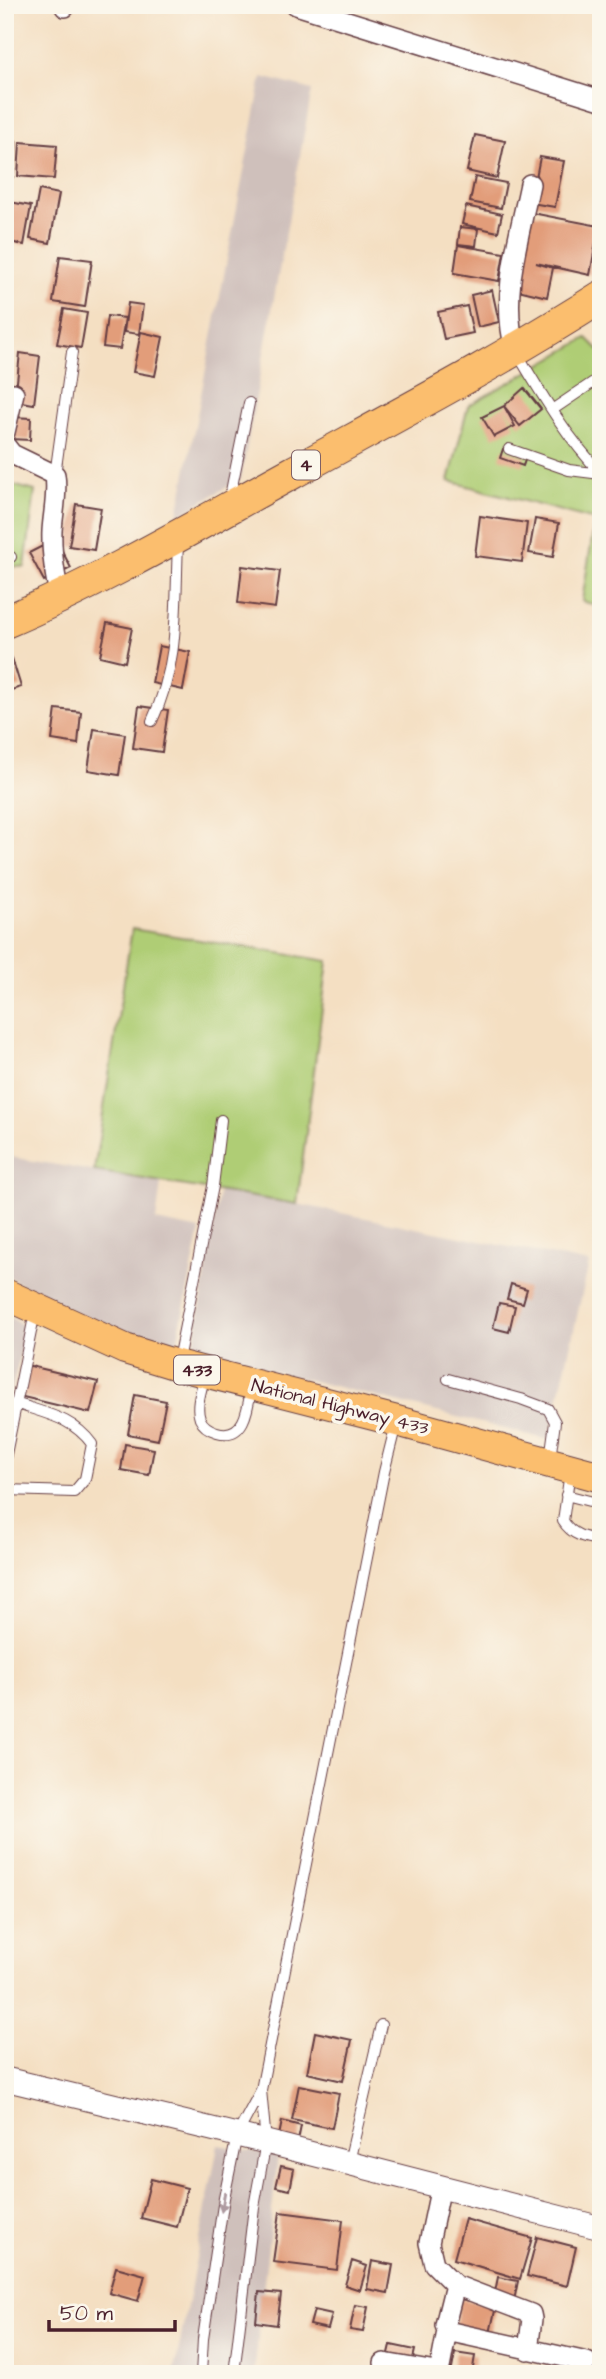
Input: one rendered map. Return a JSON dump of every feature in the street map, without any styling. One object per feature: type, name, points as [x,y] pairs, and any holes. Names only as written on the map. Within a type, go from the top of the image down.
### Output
[{"type":"highway","name":"4","points":[[5,622],[60,598],[178,536],[515,349],[601,297]]},
{"type":"main road","name":"National Highway 433","points":[[5,1294],[125,1349],[191,1369],[397,1420],[562,1475],[601,1477]]},
{"type":"street","points":[[296,5],[601,100]]},
{"type":"street","points":[[515,349],[509,319],[510,285],[530,184]]},
{"type":"street","points":[[5,432],[14,393]]},
{"type":"street","points":[[5,445],[12,454],[55,475],[57,485],[52,532],[54,571],[60,598]]},
{"type":"street","points":[[5,2079],[266,2142],[601,2228]]},
{"type":"street","points":[[441,2186],[429,2243],[434,2264],[455,2285],[531,2314],[528,2350]]},
{"type":"street","points":[[384,2363],[436,2372],[440,2368],[447,2331],[445,2325],[455,2285]]},
{"type":"street","points":[[447,2331],[587,2362]]},
{"type":"lane","points":[[515,349],[552,410],[589,461],[601,473]]},
{"type":"lane","points":[[55,475],[72,352]]},
{"type":"lane","points":[[552,410],[601,380]]},
{"type":"lane","points":[[228,508],[249,403]]},
{"type":"lane","points":[[509,449],[569,470],[601,473]]},
{"type":"lane","points":[[152,721],[169,678],[174,646],[178,536]]},
{"type":"lane","points":[[221,1120],[191,1369],[200,1418],[207,1427],[219,1433],[232,1433],[241,1426],[252,1384]]},
{"type":"lane","points":[[5,1459],[35,1310]]},
{"type":"lane","points":[[448,1379],[548,1409],[555,1422],[562,1475],[563,1521],[570,1531],[601,1540]]},
{"type":"lane","points":[[5,1490],[74,1492],[85,1479],[92,1444],[81,1429],[64,1420],[15,1403]]},
{"type":"lane","points":[[234,2374],[254,2207],[266,2142],[261,2090],[384,1472],[397,1420]]},
{"type":"lane","points":[[562,1475],[601,1504]]},
{"type":"lane","points":[[348,2163],[381,2025]]},
{"type":"lane","points":[[201,2374],[203,2339],[223,2198],[237,2135],[261,2090]]},
{"type":"shaded area","points":[[262,77],[312,90],[241,479],[178,515]]},
{"type":"shaded area","points":[[5,1156],[161,1183],[156,1221],[200,1230],[176,1347],[116,1331],[39,1296],[5,1274]]},
{"type":"shaded area","points":[[219,1192],[297,1204],[589,1263],[549,1440],[193,1351]]},
{"type":"shaded area","points":[[5,1314],[26,1327],[5,1421]]},
{"type":"shaded area","points":[[218,2145],[278,2156],[254,2374],[174,2374]]},
{"type":"green space","points":[[587,338],[601,352],[601,607],[582,601],[595,520],[449,481],[468,406]]},
{"type":"green space","points":[[5,483],[35,491],[25,567],[5,566]]},
{"type":"green space","points":[[132,929],[328,961],[297,1204],[94,1171]]},
{"type":"building","points":[[475,135],[505,141],[497,178],[467,171]]},
{"type":"building","points":[[5,140],[16,141],[13,177],[5,176]]},
{"type":"building","points":[[20,142],[57,145],[54,179],[18,176]]},
{"type":"building","points":[[540,157],[564,161],[555,207],[531,203]]},
{"type":"building","points":[[475,177],[506,183],[501,208],[470,202]]},
{"type":"building","points":[[39,190],[59,194],[50,243],[30,239]]},
{"type":"building","points":[[5,201],[31,206],[24,245],[5,241]]},
{"type":"building","points":[[466,206],[502,214],[498,232],[462,224]]},
{"type":"building","points":[[527,212],[599,226],[590,275],[536,263],[553,268],[547,297],[514,289]]},
{"type":"building","points":[[460,227],[478,229],[476,246],[458,244]]},
{"type":"building","points":[[458,245],[504,253],[499,281],[454,273]]},
{"type":"building","points":[[60,256],[92,260],[85,307],[53,302]]},
{"type":"building","points":[[492,290],[499,322],[478,327],[471,295]]},
{"type":"building","points":[[128,303],[143,305],[139,334],[124,332]]},
{"type":"building","points":[[467,306],[473,333],[444,339],[438,312]]},
{"type":"building","points":[[64,309],[87,313],[81,348],[57,344]]},
{"type":"building","points":[[107,316],[125,318],[120,349],[103,347]]},
{"type":"building","points":[[141,332],[163,337],[155,376],[133,372]]},
{"type":"building","points":[[20,353],[40,356],[34,404],[15,401]]},
{"type":"building","points":[[524,388],[541,409],[520,426],[504,406]]},
{"type":"building","points":[[504,406],[515,426],[494,437],[482,417]]},
{"type":"building","points":[[12,417],[31,418],[30,440],[10,439]]},
{"type":"building","points":[[503,449],[526,457],[523,466],[500,458]]},
{"type":"building","points":[[76,504],[101,508],[94,550],[69,546]]},
{"type":"building","points":[[480,516],[527,523],[522,562],[475,556]]},
{"type":"building","points":[[535,519],[559,523],[553,557],[529,553]]},
{"type":"building","points":[[56,539],[71,568],[44,581],[29,553]]},
{"type":"building","points":[[242,566],[280,571],[275,608],[238,603]]},
{"type":"building","points":[[107,623],[132,628],[125,662],[100,656]]},
{"type":"building","points":[[159,646],[190,652],[183,690],[152,683]]},
{"type":"building","points":[[12,658],[21,687],[5,692],[5,660]]},
{"type":"building","points":[[139,706],[168,710],[162,752],[133,748]]},
{"type":"building","points":[[56,709],[81,712],[78,744],[52,740]]},
{"type":"building","points":[[94,729],[125,734],[119,775],[88,770]]},
{"type":"building","points":[[511,1284],[527,1289],[523,1303],[507,1299]]},
{"type":"building","points":[[499,1303],[515,1306],[509,1332],[493,1328]]},
{"type":"building","points":[[26,1365],[98,1382],[90,1413],[19,1396]]},
{"type":"building","points":[[135,1395],[166,1401],[158,1440],[128,1434]]},
{"type":"building","points":[[125,1444],[154,1449],[149,1475],[121,1470]]},
{"type":"building","points":[[315,2032],[352,2040],[343,2081],[307,2073]]},
{"type":"building","points":[[299,2085],[339,2093],[332,2128],[292,2120]]},
{"type":"building","points":[[282,2121],[301,2126],[297,2146],[278,2141]]},
{"type":"building","points":[[281,2166],[294,2169],[290,2190],[276,2187]]},
{"type":"building","points":[[151,2179],[187,2188],[177,2227],[141,2218]]},
{"type":"building","points":[[280,2212],[343,2220],[337,2270],[273,2262]]},
{"type":"building","points":[[465,2219],[532,2238],[520,2279],[454,2259]]},
{"type":"building","points":[[537,2237],[576,2247],[567,2286],[527,2276]]},
{"type":"building","points":[[352,2261],[367,2266],[360,2290],[345,2285]]},
{"type":"building","points":[[372,2261],[393,2265],[388,2293],[367,2289]]},
{"type":"building","points":[[116,2267],[145,2275],[138,2301],[109,2293]]},
{"type":"building","points":[[498,2277],[518,2281],[514,2301],[494,2297]]},
{"type":"building","points":[[259,2292],[281,2294],[277,2325],[256,2322]]},
{"type":"building","points":[[460,2299],[496,2306],[489,2338],[454,2331]]},
{"type":"building","points":[[355,2305],[368,2307],[363,2332],[350,2330]]},
{"type":"building","points":[[314,2310],[332,2314],[328,2329],[310,2325]]},
{"type":"building","points":[[391,2345],[415,2350],[411,2367],[387,2362]]},
{"type":"building","points":[[455,2353],[475,2356],[472,2374],[451,2374]]}]
